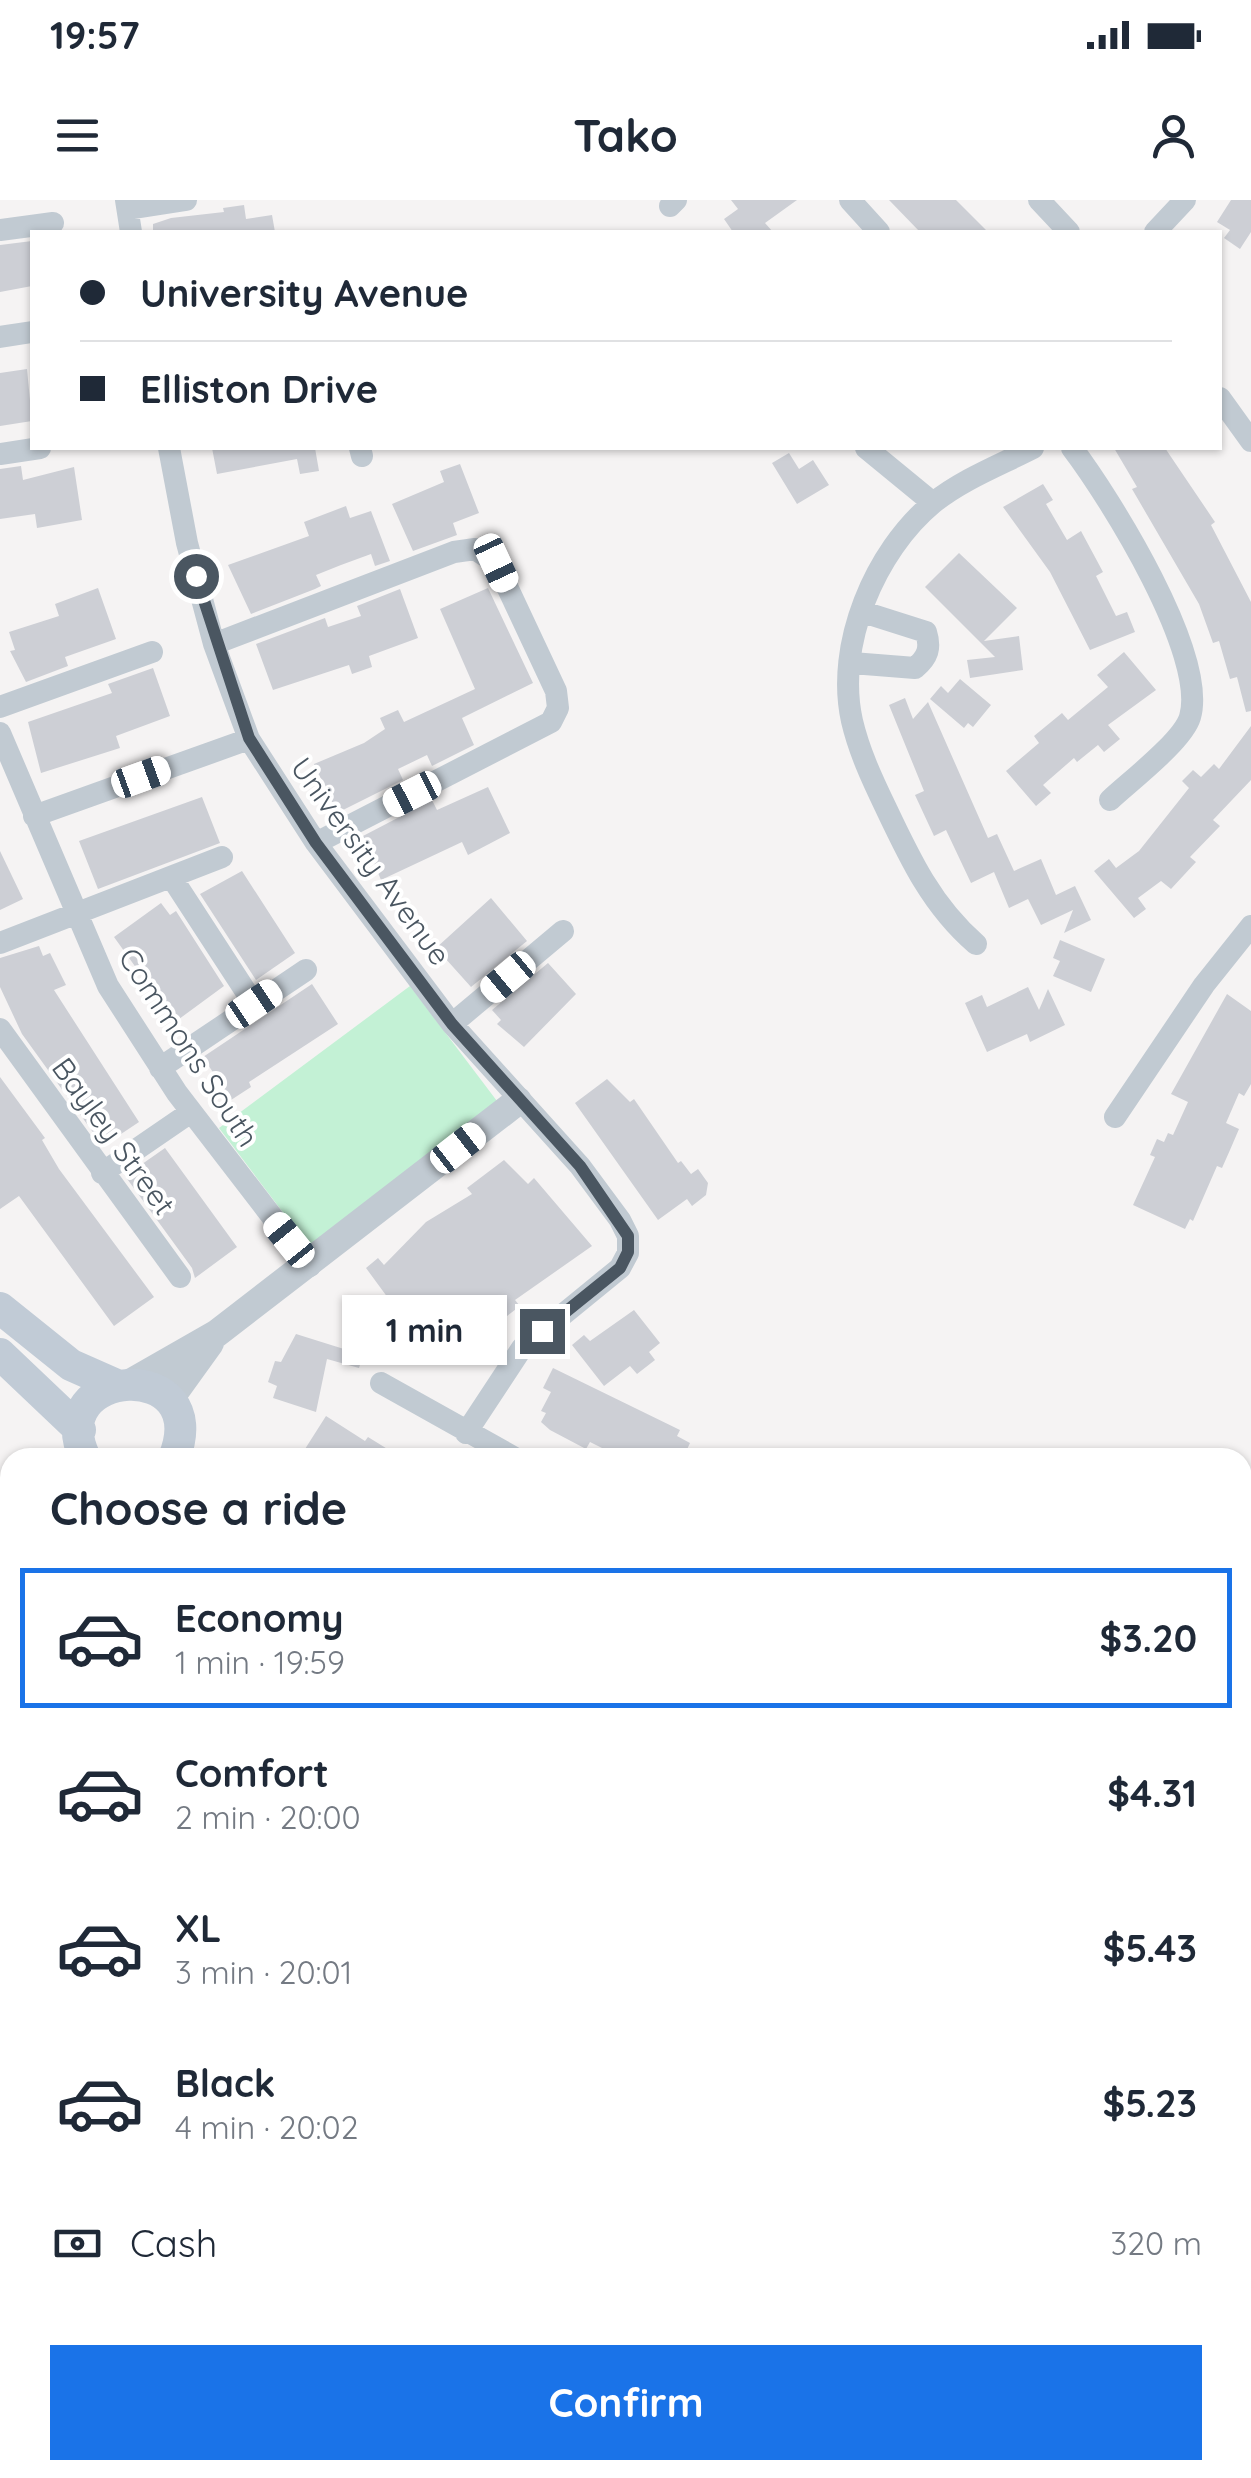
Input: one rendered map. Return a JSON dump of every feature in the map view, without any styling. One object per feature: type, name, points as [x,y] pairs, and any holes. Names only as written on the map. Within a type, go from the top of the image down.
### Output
[{"type":"main road","points":[[0,1308],[71,1365],[158,1391],[174,1428],[194,1448]]},
{"type":"main road","points":[[0,1354],[80,1448]]},
{"type":"main road","points":[[80,1448],[89,1402],[123,1383]]},
{"type":"street","points":[[128,214],[186,200]]},
{"type":"street","points":[[850,200],[878,230]]},
{"type":"street","points":[[1038,200],[1066,230]]},
{"type":"street","points":[[1157,230],[1185,200]]},
{"type":"street","points":[[0,230],[54,223]]},
{"type":"street","points":[[0,338],[30,332]]},
{"type":"street","points":[[1222,401],[1250,438]]},
{"type":"street","points":[[0,454],[30,450]]},
{"type":"street","name":"University Avenue","points":[[169,450],[186,543],[214,644],[249,738],[316,843],[452,1024],[580,1166],[628,1236],[628,1252],[620,1268],[522,1348],[466,1433]]},
{"type":"street","points":[[868,450],[933,503]]},
{"type":"street","points":[[976,944],[947,919],[928,894],[864,760],[851,718],[852,662],[863,612],[890,548],[933,503],[1029,450]]},
{"type":"street","points":[[1074,450],[1102,487],[1162,599],[1193,688],[1190,721],[1110,800]]},
{"type":"street","points":[[214,644],[454,552],[475,549],[496,563],[556,691],[558,708],[551,722],[316,843]]},
{"type":"street","points":[[852,662],[914,668],[926,659],[930,644],[926,632],[863,612]]},
{"type":"street","points":[[0,706],[152,652]]},
{"type":"street","name":"Commons South","points":[[1,737],[108,986],[191,1112],[310,1266]]},
{"type":"street","points":[[34,816],[249,738]]},
{"type":"street","points":[[0,943],[74,911],[104,906],[222,857]]},
{"type":"street","points":[[172,878],[254,1004]]},
{"type":"street","points":[[1115,1117],[1204,985],[1251,926]]},
{"type":"street","points":[[452,1024],[563,931]]},
{"type":"street","points":[[160,1068],[306,970]]},
{"type":"street","name":"Bayley Street","points":[[0,1029],[180,1277]]},
{"type":"street","points":[[123,1383],[216,1334],[310,1266],[518,1101]]},
{"type":"street","points":[[102,1173],[191,1112]]},
{"type":"street","points":[[174,1428],[216,1334]]},
{"type":"street","points":[[381,1383],[495,1448]]},
{"type":"green space","points":[[410,986],[500,1105],[310,1248],[219,1128]]},
{"type":"building","points":[[731,200],[797,200],[765,223],[771,230],[732,230],[724,219],[738,209]]},
{"type":"building","points":[[889,200],[956,200],[986,230],[918,230]]},
{"type":"building","points":[[1231,200],[1251,200],[1251,232],[1240,249],[1224,238],[1230,230],[1217,222]]},
{"type":"building","points":[[244,205],[246,219],[272,215],[275,230],[153,230],[153,224],[171,218],[224,212],[223,208]]},
{"type":"building","points":[[30,241],[30,286],[0,292],[0,245]]},
{"type":"building","points":[[27,369],[30,421],[0,426],[0,373]]},
{"type":"building","points":[[212,450],[315,450],[319,471],[300,474],[297,459],[217,474]]},
{"type":"building","points":[[1115,450],[1166,450],[1215,522],[1211,525],[1251,602],[1251,711],[1246,712],[1237,677],[1230,679],[1219,641],[1213,643],[1199,604],[1132,489],[1137,487]]},
{"type":"building","points":[[789,453],[799,469],[813,460],[829,485],[797,504],[772,463]]},
{"type":"building","points":[[460,464],[479,513],[453,523],[457,535],[413,551],[392,504],[444,482],[440,471]]},
{"type":"building","points":[[21,466],[23,480],[74,467],[82,520],[37,528],[35,514],[0,519],[0,469]]},
{"type":"building","points":[[1043,484],[1053,500],[1046,504],[1067,540],[1081,531],[1103,572],[1096,576],[1116,616],[1127,612],[1135,632],[1090,650],[1050,572],[1003,507]]},
{"type":"building","points":[[346,506],[350,518],[371,511],[390,561],[375,566],[371,554],[341,565],[316,575],[321,586],[251,614],[228,565],[309,536],[304,522]]},
{"type":"building","points":[[959,553],[1017,608],[984,641],[1019,636],[1023,670],[970,678],[967,660],[995,657],[925,587]]},
{"type":"building","points":[[98,588],[116,639],[65,657],[68,666],[26,682],[10,651],[15,650],[9,632],[59,616],[55,604]]},
{"type":"building","points":[[488,588],[533,683],[462,718],[474,745],[432,766],[427,755],[398,769],[403,780],[337,813],[314,764],[364,743],[385,729],[380,718],[398,710],[404,722],[475,689],[440,609]]},
{"type":"building","points":[[400,589],[418,638],[369,656],[372,667],[352,674],[349,665],[273,690],[256,644],[325,618],[328,627],[361,616],[357,606]]},
{"type":"building","points":[[1124,652],[1156,690],[1108,725],[1120,739],[1104,752],[1098,745],[1077,762],[1074,758],[1043,785],[1051,793],[1036,806],[1006,771],[1039,743],[1034,736],[1062,713],[1068,720],[1108,687],[1097,675]]},
{"type":"building","points":[[153,668],[170,716],[116,736],[120,748],[41,773],[28,722],[112,693],[108,684]]},
{"type":"building","points":[[960,679],[991,705],[973,727],[968,723],[964,728],[930,699],[941,686],[948,693]]},
{"type":"building","points":[[905,698],[913,719],[928,702],[988,838],[997,834],[1014,871],[1041,859],[1056,895],[1075,886],[1091,920],[1064,933],[1073,910],[1041,925],[1028,899],[1009,908],[994,872],[971,883],[946,830],[934,836],[915,795],[924,791],[889,705]]},
{"type":"building","points":[[1251,726],[1251,780],[1213,820],[1220,826],[1190,857],[1196,862],[1171,889],[1161,881],[1138,898],[1146,909],[1134,918],[1094,871],[1109,859],[1116,868],[1139,851],[1189,788],[1182,781],[1193,770],[1201,777],[1214,764],[1219,769]]},
{"type":"building","points":[[488,787],[510,833],[468,855],[462,842],[381,880],[363,836],[432,800],[437,810]]},
{"type":"building","points":[[202,797],[220,843],[98,889],[79,841]]},
{"type":"building","points":[[0,851],[23,899],[0,910]]},
{"type":"building","points":[[242,871],[295,953],[256,980],[200,894]]},
{"type":"building","points":[[491,898],[527,941],[471,987],[436,948]]},
{"type":"building","points":[[161,903],[170,915],[176,911],[224,986],[175,1022],[114,937]]},
{"type":"building","points":[[1060,940],[1105,959],[1091,992],[1053,976],[1060,961],[1053,958]]},
{"type":"building","points":[[39,946],[43,956],[50,953],[66,985],[54,990],[139,1122],[118,1136],[115,1132],[100,1142],[22,1034],[0,987],[0,958]]},
{"type":"building","points":[[548,963],[576,994],[524,1047],[497,1024],[501,1020],[492,1010]]},
{"type":"building","points":[[312,984],[338,1024],[249,1082],[251,1087],[231,1100],[203,1057]]},
{"type":"building","points":[[1028,987],[1039,1010],[1048,989],[1065,1025],[1030,1042],[1027,1034],[987,1052],[965,1003],[982,995],[987,1007]]},
{"type":"building","points":[[1227,994],[1251,1011],[1251,1084],[1244,1096],[1239,1093],[1226,1123],[1239,1129],[1222,1168],[1217,1166],[1193,1221],[1190,1219],[1185,1229],[1133,1205],[1155,1157],[1150,1155],[1157,1139],[1164,1142],[1168,1133],[1173,1135],[1188,1102],[1171,1094]]},
{"type":"building","points":[[0,1077],[45,1138],[42,1140],[59,1169],[154,1297],[114,1326],[19,1196],[0,1209]]},
{"type":"building","points":[[607,1079],[630,1102],[634,1099],[678,1163],[681,1161],[691,1174],[698,1169],[708,1183],[706,1195],[692,1206],[687,1199],[658,1220],[575,1103]]},
{"type":"building","points":[[165,1148],[237,1247],[195,1278],[192,1268],[125,1176]]},
{"type":"building","points":[[504,1160],[528,1184],[534,1178],[592,1246],[515,1300],[520,1306],[450,1358],[445,1352],[441,1355],[427,1338],[421,1343],[366,1268],[378,1258],[384,1265],[426,1222],[472,1194],[467,1188]]},
{"type":"building","points":[[634,1310],[660,1343],[649,1352],[655,1360],[637,1374],[630,1366],[604,1386],[572,1345],[584,1335],[590,1341]]},
{"type":"building","points":[[296,1334],[363,1355],[359,1368],[327,1359],[316,1412],[273,1398],[277,1386],[268,1382],[275,1361],[281,1362]]},
{"type":"building","points":[[553,1368],[680,1430],[677,1436],[690,1443],[688,1448],[602,1448],[590,1442],[584,1448],[541,1422],[546,1413],[541,1411],[551,1392],[543,1388]]},
{"type":"building","points":[[326,1416],[365,1441],[368,1437],[386,1448],[306,1448]]},
{"type":"route","points":[[196,576],[214,644],[249,738],[316,843],[452,1024],[580,1166],[628,1236],[628,1252],[620,1268],[542,1331]]}]
